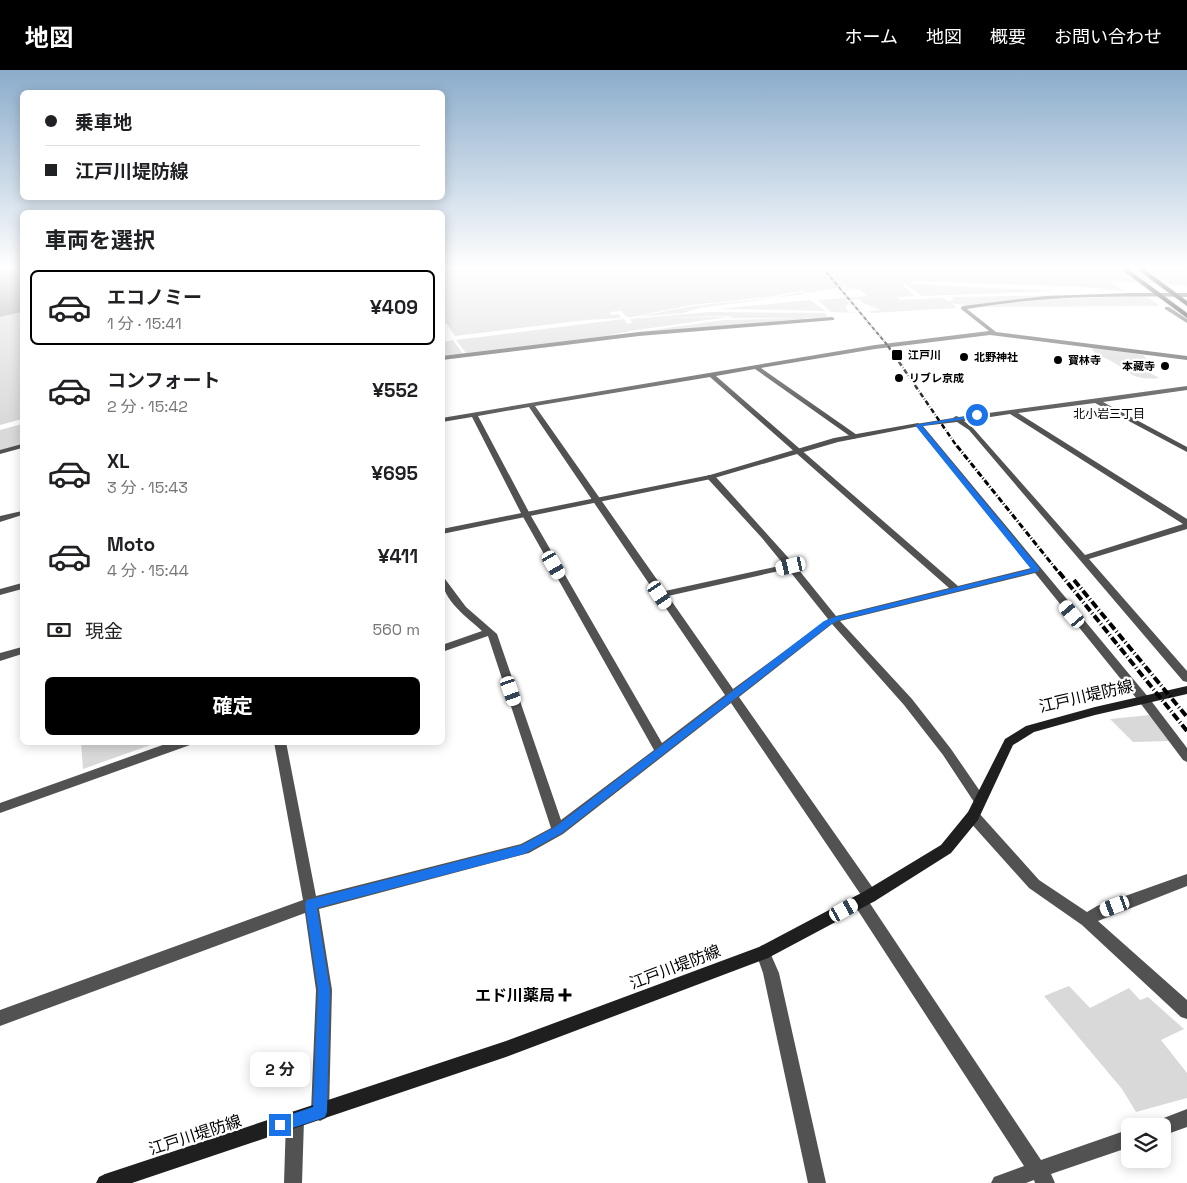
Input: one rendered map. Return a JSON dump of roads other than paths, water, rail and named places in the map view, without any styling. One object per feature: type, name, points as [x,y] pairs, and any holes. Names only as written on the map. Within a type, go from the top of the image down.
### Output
[{"type":"main road","name":"江戸川堤防線","points":[[106,1183],[506,1050],[763,953],[865,899],[946,849],[973,816],[1009,742],[1030,729],[1095,710],[1145,701],[1187,690]]},
{"type":"street","points":[[445,358],[632,334],[832,319]]},
{"type":"street","points":[[977,319],[994,333]]},
{"type":"street","points":[[445,420],[901,343],[994,333],[1187,358]]},
{"type":"street","points":[[756,367],[854,437]]},
{"type":"street","points":[[712,375],[957,590]]},
{"type":"street","points":[[445,531],[711,477],[854,437],[956,418],[1187,388]]},
{"type":"street","points":[[1095,400],[1187,450]]},
{"type":"street","points":[[531,405],[731,698],[865,899],[1042,1176]]},
{"type":"street","points":[[1011,412],[1187,525]]},
{"type":"street","points":[[474,415],[526,515],[661,752]]},
{"type":"street","points":[[956,418],[971,429],[1187,678]]},
{"type":"street","points":[[918,425],[1145,701],[1187,757]]},
{"type":"street","points":[[0,452],[20,447]]},
{"type":"street","points":[[711,477],[791,566],[908,702],[947,752],[980,801]]},
{"type":"street","points":[[0,520],[20,514]]},
{"type":"street","points":[[1083,558],[1187,525]]},
{"type":"street","points":[[660,595],[791,566]]},
{"type":"street","points":[[0,1018],[311,904],[524,850],[558,830],[835,619],[1036,570]]},
{"type":"street","points":[[445,585],[463,609],[490,632],[558,830]]},
{"type":"street","points":[[0,592],[20,587]]},
{"type":"street","points":[[445,648],[490,632]]},
{"type":"street","points":[[0,657],[20,652]]},
{"type":"street","points":[[0,808],[178,745]]},
{"type":"street","points":[[281,745],[311,904],[324,990],[320,1112]]},
{"type":"street","points":[[973,816],[1034,884],[1087,920],[1187,1011]]},
{"type":"street","points":[[1087,920],[1097,913],[1187,880]]},
{"type":"street","points":[[763,953],[771,973],[817,1183]]},
{"type":"street","points":[[1171,1124],[1187,1118]]},
{"type":"street","points":[[293,1183],[295,1120]]},
{"type":"street","points":[[1000,1183],[1042,1176],[1121,1142]]},
{"type":"railway","points":[[865,319],[889,347]]},
{"type":"railway","points":[[888,346],[958,448]]},
{"type":"railway","points":[[957,446],[1060,574]]},
{"type":"railway","points":[[1059,572],[1187,731]]},
{"type":"railway","points":[[1074,580],[1187,717]]},
{"type":"place","name":"江戸川","points":[[897,355]]},
{"type":"place","name":"北野神社","points":[[964,357]]},
{"type":"place","name":"寶林寺","points":[[1058,360]]},
{"type":"place","name":"本藏寺","points":[[1165,366]]},
{"type":"place","name":"リブレ京成","points":[[899,378]]},
{"type":"place","name":"エド川薬局","points":[[565,995]]},
{"type":"district","name":"北小岩三丁目","points":[[1109,414]]}]
